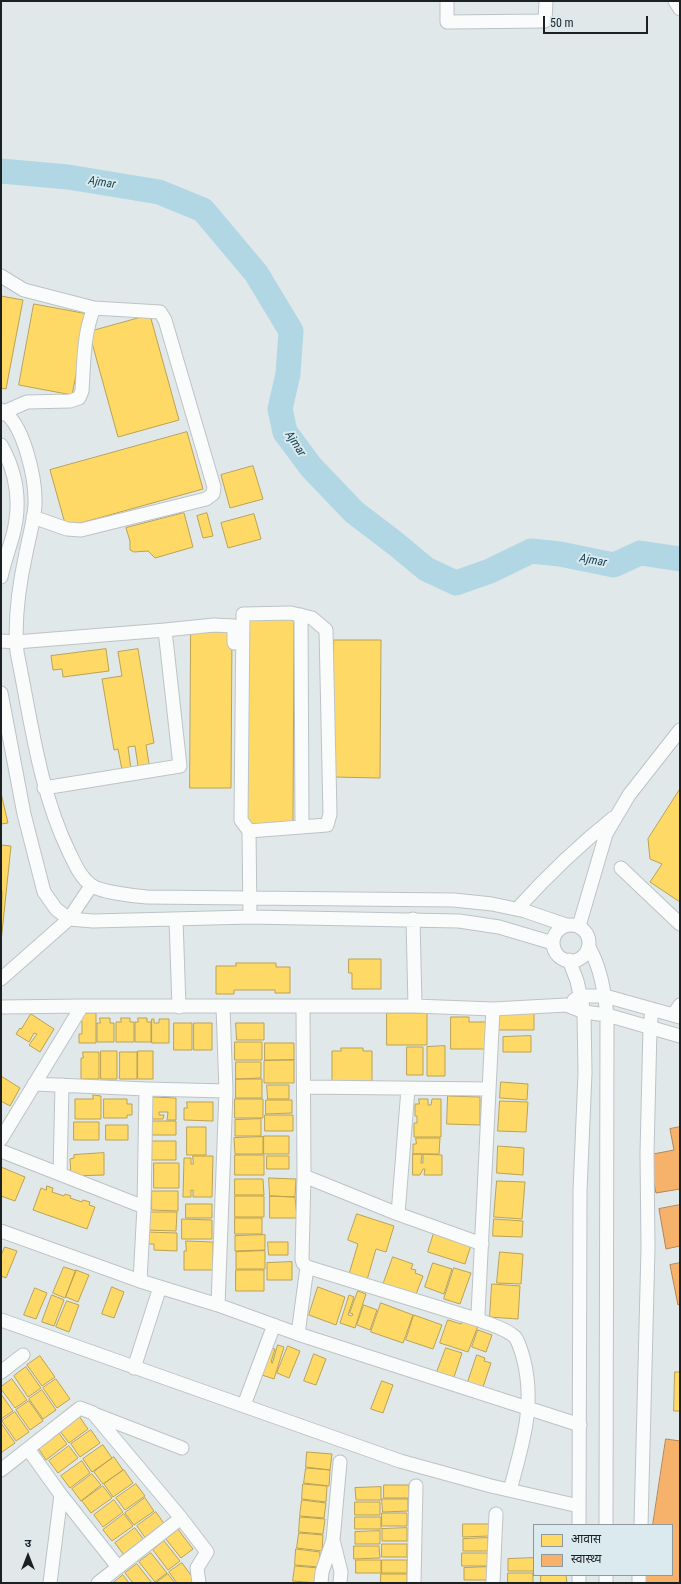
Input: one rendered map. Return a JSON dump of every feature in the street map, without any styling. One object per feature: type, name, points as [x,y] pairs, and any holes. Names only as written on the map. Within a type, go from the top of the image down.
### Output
[{"type":"street","points":[[447,1],[447,22],[545,21],[546,1]]},
{"type":"street","points":[[675,1],[680,9]]},
{"type":"street","points":[[1,276],[24,290],[94,308],[160,312],[165,320],[214,486],[213,494],[206,499],[81,530],[67,529],[33,517]]},
{"type":"street","points":[[94,308],[88,323],[82,391],[79,398],[70,401],[28,402],[2,412],[13,421],[22,440],[34,481],[35,505],[17,612],[16,642],[44,788],[60,834],[78,871],[91,886],[119,894],[147,897],[454,900],[492,904],[517,909],[572,926],[587,935],[589,947],[596,960],[602,978],[607,1015],[606,1524]]},
{"type":"street","points":[[1,445],[9,459],[16,484],[17,501],[17,514],[13,535],[1,577]]},
{"type":"street","points":[[249,831],[327,825],[330,814],[326,630],[312,618],[291,612],[243,614],[241,820],[249,831],[250,917]]},
{"type":"street","points":[[301,615],[302,827]]},
{"type":"street","points":[[1,641],[16,642],[214,625],[234,626],[235,785]]},
{"type":"street","points":[[44,788],[180,766],[165,630]]},
{"type":"street","points":[[1,693],[24,814],[44,892],[56,909],[69,919],[93,921],[250,917],[459,921],[499,927],[553,942]]},
{"type":"street","points":[[589,947],[582,956],[577,959],[569,960],[561,957],[557,953],[553,942],[557,932],[572,926],[606,834],[629,795],[680,730]]},
{"type":"street","points":[[517,909],[555,868],[618,814]]},
{"type":"street","points":[[621,868],[680,924]]},
{"type":"street","points":[[1,979],[69,919],[91,886]]},
{"type":"street","points":[[176,919],[179,1007]]},
{"type":"street","points":[[413,919],[415,1006]]},
{"type":"street","points":[[569,960],[574,969],[584,1012],[585,1073],[580,1192],[579,1524]]},
{"type":"street","points":[[566,1005],[581,996],[605,996],[652,1009],[678,1012]]},
{"type":"street","points":[[1,1007],[415,1006],[493,1009],[566,1005],[584,1012],[607,1015],[680,1036]]},
{"type":"street","points":[[1,1139],[82,1006]]},
{"type":"street","points":[[218,1305],[226,1091],[224,1007]]},
{"type":"street","points":[[303,1007],[303,1263],[308,1267],[479,1320],[506,1331],[516,1339],[525,1364],[529,1408],[524,1438],[510,1490]]},
{"type":"street","points":[[479,1320],[493,1009]]},
{"type":"street","points":[[641,1524],[648,1248],[646,1153],[650,1028],[652,1009]]},
{"type":"street","points":[[34,1084],[226,1091]]},
{"type":"street","points":[[60,1174],[62,1085]]},
{"type":"street","points":[[304,1087],[489,1089]]},
{"type":"street","points":[[398,1214],[408,1088]]},
{"type":"street","points":[[140,1281],[144,1207],[146,1089]]},
{"type":"street","points":[[1,1151],[144,1207]]},
{"type":"street","points":[[304,1176],[398,1214],[482,1244]]},
{"type":"street","points":[[1,1231],[140,1281],[218,1305],[298,1334],[580,1425]]},
{"type":"street","points":[[298,1334],[308,1267]]},
{"type":"street","points":[[134,1368],[160,1286]]},
{"type":"street","points":[[1,1320],[400,1461],[510,1490],[579,1506]]},
{"type":"street","points":[[244,1405],[274,1325]]},
{"type":"street","points":[[1,1372],[23,1355]]},
{"type":"street","points":[[1,1470],[80,1408],[182,1448]]},
{"type":"street","points":[[93,1413],[181,1518],[207,1552],[198,1568],[199,1583]]},
{"type":"street","points":[[28,1450],[61,1496],[118,1567]]},
{"type":"street","points":[[321,1583],[322,1572],[333,1540],[340,1462]]},
{"type":"street","points":[[414,1583],[416,1486]]},
{"type":"street","points":[[50,1583],[61,1496]]},
{"type":"street","points":[[493,1583],[496,1514]]},
{"type":"street","points":[[98,1583],[181,1518]]},
{"type":"street","points":[[333,1540],[341,1572],[340,1583]]},
{"type":"building: आवास","points":[[1,296],[23,300],[6,389],[1,388]]},
{"type":"building: आवास","points":[[34,304],[88,314],[72,395],[19,385]]},
{"type":"building: आवास","points":[[150,315],[179,420],[118,437],[89,332]]},
{"type":"building: आवास","points":[[187,432],[203,489],[66,527],[50,470]]},
{"type":"building: आवास","points":[[253,466],[263,499],[230,508],[221,475]]},
{"type":"building: आवास","points":[[184,513],[193,547],[155,558],[148,551],[134,552],[130,550],[130,541],[126,528]]},
{"type":"building: आवास","points":[[207,513],[213,536],[203,538],[197,516]]},
{"type":"building: आवास","points":[[254,514],[261,539],[228,548],[221,523]]},
{"type":"building: आवास","points":[[249,617],[294,617],[293,825],[247,824]]},
{"type":"building: आवास","points":[[191,632],[232,632],[231,788],[190,788]]},
{"type":"building: आवास","points":[[334,640],[381,640],[380,778],[333,777]]},
{"type":"building: आवास","points":[[106,649],[109,671],[63,677],[62,669],[53,670],[51,656]]},
{"type":"building: आवास","points":[[138,649],[154,743],[146,745],[149,764],[138,766],[135,746],[128,747],[131,769],[122,770],[118,749],[114,750],[102,679],[122,676],[118,652]]},
{"type":"building: आवास","points":[[680,789],[680,902],[650,882],[662,864],[650,859],[648,839]]},
{"type":"building: आवास","points":[[1,793],[8,823],[1,824]]},
{"type":"building: आवास","points":[[1,845],[11,846],[1,942],[2,891]]},
{"type":"building: आवास","points":[[349,959],[381,959],[381,989],[352,989],[352,973],[349,973]]},
{"type":"building: आवास","points":[[236,963],[276,963],[276,967],[290,967],[290,993],[275,993],[275,990],[234,990],[234,994],[216,994],[216,966],[236,966]]},
{"type":"building: आवास","points":[[499,1010],[534,1010],[534,1030],[499,1030]]},
{"type":"building: आवास","points":[[79,1013],[96,1013],[96,1043],[79,1043],[79,1034],[82,1034],[82,1021],[79,1021]]},
{"type":"building: आवास","points":[[387,1013],[427,1013],[427,1045],[387,1045]]},
{"type":"building: आवास","points":[[31,1014],[54,1029],[40,1052],[29,1045],[37,1034],[34,1033],[29,1042],[16,1034]]},
{"type":"building: आवास","points":[[451,1017],[469,1017],[469,1022],[486,1022],[486,1049],[451,1049]]},
{"type":"building: आवास","points":[[100,1018],[110,1018],[110,1023],[114,1023],[114,1042],[97,1042],[97,1023],[100,1023]]},
{"type":"building: आवास","points":[[121,1018],[130,1018],[130,1022],[134,1022],[134,1042],[116,1042],[116,1022],[121,1022]]},
{"type":"building: आवास","points":[[138,1018],[147,1018],[147,1022],[151,1022],[151,1042],[135,1042],[135,1022],[138,1022]]},
{"type":"building: आवास","points":[[152,1019],[154,1019],[154,1023],[159,1023],[159,1019],[169,1019],[169,1043],[152,1043]]},
{"type":"building: आवास","points":[[174,1023],[192,1023],[192,1050],[174,1050]]},
{"type":"building: आवास","points":[[194,1023],[212,1023],[212,1050],[194,1050]]},
{"type":"building: आवास","points":[[236,1023],[264,1023],[264,1040],[237,1040]]},
{"type":"building: आवास","points":[[531,1036],[531,1052],[503,1052],[503,1037]]},
{"type":"building: आवास","points":[[235,1042],[262,1042],[262,1060],[235,1060]]},
{"type":"building: आवास","points":[[265,1043],[294,1043],[294,1060],[265,1060]]},
{"type":"building: आवास","points":[[445,1046],[445,1076],[427,1076],[427,1047]]},
{"type":"building: आवास","points":[[407,1047],[423,1047],[423,1075],[407,1075]]},
{"type":"building: आवास","points":[[341,1048],[363,1048],[363,1051],[372,1051],[372,1081],[332,1081],[332,1051],[341,1051]]},
{"type":"building: आवास","points":[[101,1051],[117,1051],[117,1079],[101,1079]]},
{"type":"building: आवास","points":[[138,1051],[153,1051],[153,1079],[138,1079]]},
{"type":"building: आवास","points":[[83,1052],[99,1052],[99,1079],[81,1079],[81,1058],[83,1058]]},
{"type":"building: आवास","points":[[120,1052],[137,1052],[137,1079],[120,1079]]},
{"type":"building: आवास","points":[[294,1060],[294,1083],[264,1083],[264,1061]]},
{"type":"building: आवास","points":[[236,1062],[261,1062],[261,1078],[236,1079]]},
{"type":"building: आवास","points":[[1,1076],[20,1088],[10,1106],[1,1101]]},
{"type":"building: आवास","points":[[236,1079],[262,1079],[262,1098],[236,1098]]},
{"type":"building: आवास","points":[[501,1082],[528,1084],[527,1100],[500,1098]]},
{"type":"building: आवास","points":[[267,1085],[289,1085],[289,1099],[268,1099]]},
{"type":"building: आवास","points":[[93,1095],[101,1096],[101,1119],[75,1119],[75,1099],[93,1099]]},
{"type":"building: आवास","points":[[448,1096],[480,1097],[480,1125],[447,1124]]},
{"type":"building: आवास","points":[[153,1097],[176,1098],[176,1120],[167,1120],[168,1112],[159,1112],[159,1115],[164,1115],[163,1119],[151,1119]]},
{"type":"building: आवास","points":[[104,1099],[127,1099],[127,1104],[132,1104],[132,1115],[127,1115],[127,1118],[104,1118]]},
{"type":"building: आवास","points":[[235,1099],[263,1099],[263,1118],[235,1118]]},
{"type":"building: आवास","points":[[419,1099],[428,1099],[428,1105],[431,1105],[432,1099],[441,1099],[441,1137],[414,1137],[414,1123],[417,1123],[417,1116],[415,1116],[415,1104],[419,1104]]},
{"type":"building: आवास","points":[[266,1100],[292,1100],[292,1113],[266,1114]]},
{"type":"building: आवास","points":[[500,1101],[528,1102],[526,1132],[498,1131]]},
{"type":"building: आवास","points":[[187,1102],[213,1102],[213,1121],[184,1120],[184,1108],[187,1108]]},
{"type":"building: आवास","points":[[265,1115],[293,1115],[293,1131],[265,1131]]},
{"type":"building: आवास","points":[[261,1119],[261,1136],[235,1136],[235,1120]]},
{"type":"building: आवास","points":[[152,1121],[176,1121],[176,1135],[152,1135]]},
{"type":"building: आवास","points":[[74,1122],[99,1122],[99,1140],[74,1140]]},
{"type":"building: आवास","points":[[106,1125],[128,1125],[128,1140],[106,1140]]},
{"type":"building: आवास","points":[[187,1127],[206,1127],[206,1155],[187,1155]]},
{"type":"building: आवास","points":[[264,1136],[289,1136],[289,1154],[264,1154]]},
{"type":"building: आवास","points":[[263,1137],[263,1154],[235,1154],[234,1138]]},
{"type":"building: आवास","points":[[416,1138],[440,1138],[439,1154],[413,1154],[413,1144],[416,1144]]},
{"type":"building: आवास","points":[[152,1141],[176,1141],[176,1160],[152,1160]]},
{"type":"building: आवास","points":[[498,1146],[524,1148],[523,1175],[497,1173]]},
{"type":"building: आवास","points":[[104,1153],[104,1175],[71,1176],[70,1159],[74,1158],[74,1155]]},
{"type":"building: आवास","points":[[413,1154],[422,1154],[421,1163],[423,1163],[423,1154],[442,1155],[442,1175],[424,1175],[425,1169],[423,1169],[420,1175],[413,1175]]},
{"type":"building: आवास","points":[[235,1155],[264,1155],[264,1175],[235,1175]]},
{"type":"building: आवास","points":[[193,1156],[213,1156],[212,1197],[193,1197],[193,1190],[191,1190],[191,1197],[183,1197],[184,1158],[191,1158],[191,1164],[193,1164]]},
{"type":"building: आवास","points":[[267,1156],[289,1156],[289,1169],[267,1169]]},
{"type":"building: आवास","points":[[154,1163],[179,1163],[179,1188],[154,1188]]},
{"type":"building: आवास","points":[[1,1167],[25,1177],[15,1201],[1,1196]]},
{"type":"building: आवास","points":[[269,1178],[296,1179],[295,1197],[270,1196]]},
{"type":"building: आवास","points":[[235,1179],[263,1179],[264,1195],[235,1195]]},
{"type":"building: आवास","points":[[497,1181],[525,1182],[522,1219],[494,1217]]},
{"type":"building: आवास","points":[[47,1186],[53,1188],[52,1192],[64,1196],[65,1194],[71,1196],[70,1198],[82,1202],[83,1200],[90,1202],[89,1205],[95,1207],[87,1229],[33,1210],[41,1188],[46,1190]]},
{"type":"building: आवास","points":[[152,1191],[178,1191],[178,1211],[152,1210]]},
{"type":"building: आवास","points":[[235,1196],[264,1196],[264,1217],[235,1217]]},
{"type":"building: आवास","points":[[270,1196],[295,1197],[297,1218],[270,1218]]},
{"type":"building: आवास","points":[[186,1204],[212,1204],[212,1218],[186,1218]]},
{"type":"building: आवास","points":[[148,1212],[177,1212],[176,1231],[147,1230]]},
{"type":"building: आवास","points":[[357,1214],[394,1226],[386,1252],[376,1249],[367,1280],[349,1274],[358,1244],[348,1240]]},
{"type":"building: आवास","points":[[235,1218],[262,1218],[262,1234],[235,1234]]},
{"type":"building: आवास","points":[[182,1219],[212,1220],[212,1239],[182,1239]]},
{"type":"building: आवास","points":[[494,1219],[523,1221],[522,1237],[493,1236]]},
{"type":"building: आवास","points":[[148,1232],[177,1233],[177,1251],[154,1250],[154,1244],[147,1244]]},
{"type":"building: आवास","points":[[434,1233],[471,1245],[465,1264],[428,1252]]},
{"type":"building: आवास","points":[[265,1235],[265,1250],[235,1251],[235,1236]]},
{"type":"building: आवास","points":[[186,1241],[213,1242],[213,1270],[184,1270],[184,1251],[186,1251]]},
{"type":"building: आवास","points":[[268,1242],[288,1242],[288,1255],[269,1255]]},
{"type":"building: आवास","points":[[5,1247],[17,1251],[6,1278],[1,1276],[1,1256]]},
{"type":"building: आवास","points":[[265,1251],[265,1269],[236,1269],[236,1252]]},
{"type":"building: आवास","points":[[500,1252],[523,1254],[521,1284],[497,1283]]},
{"type":"building: आवास","points":[[393,1257],[413,1264],[411,1269],[416,1270],[415,1273],[423,1276],[415,1297],[383,1285]]},
{"type":"building: आवास","points":[[292,1262],[292,1280],[267,1280],[267,1263]]},
{"type":"building: आवास","points":[[433,1263],[452,1269],[444,1294],[425,1287]]},
{"type":"building: आवास","points":[[64,1267],[76,1271],[65,1298],[53,1293]]},
{"type":"building: आवास","points":[[454,1268],[471,1273],[460,1304],[444,1299]]},
{"type":"building: आवास","points":[[76,1270],[89,1275],[78,1302],[66,1297]]},
{"type":"building: आवास","points":[[236,1270],[264,1270],[264,1291],[236,1291]]},
{"type":"building: आवास","points":[[492,1284],[520,1286],[518,1319],[490,1317]]},
{"type":"building: आवास","points":[[112,1287],[124,1292],[114,1318],[102,1314]]},
{"type":"building: आवास","points":[[318,1287],[345,1297],[336,1325],[309,1315]]},
{"type":"building: आवास","points":[[35,1288],[47,1293],[36,1319],[24,1315]]},
{"type":"building: आवास","points":[[358,1291],[366,1294],[355,1328],[340,1323],[349,1295],[354,1297],[348,1315],[352,1316],[353,1314],[350,1313]]},
{"type":"building: आवास","points":[[52,1295],[64,1300],[54,1326],[42,1322]]},
{"type":"building: आवास","points":[[67,1301],[79,1305],[69,1332],[56,1327]]},
{"type":"building: आवास","points":[[381,1303],[413,1315],[403,1343],[371,1332]]},
{"type":"building: आवास","points":[[364,1305],[377,1310],[370,1330],[357,1325]]},
{"type":"building: आवास","points":[[414,1315],[442,1325],[433,1349],[406,1340]]},
{"type":"building: आवास","points":[[448,1320],[461,1324],[462,1321],[478,1326],[468,1352],[440,1343]]},
{"type":"building: आवास","points":[[478,1330],[492,1335],[486,1352],[472,1347]]},
{"type":"building: आवास","points":[[278,1345],[284,1347],[274,1379],[262,1375],[271,1348],[275,1349],[272,1363]]},
{"type":"building: आवास","points":[[288,1346],[300,1351],[289,1378],[277,1373]]},
{"type":"building: आवास","points":[[446,1348],[462,1353],[454,1377],[437,1372]]},
{"type":"building: आवास","points":[[314,1354],[326,1359],[316,1385],[304,1381]]},
{"type":"building: आवास","points":[[477,1355],[485,1358],[484,1361],[491,1363],[483,1387],[468,1382]]},
{"type":"building: आवास","points":[[40,1356],[55,1377],[42,1386],[27,1365]]},
{"type":"building: आवास","points":[[26,1367],[41,1388],[28,1397],[14,1376]]},
{"type":"building: आवास","points":[[675,1372],[680,1372],[680,1411],[674,1411]]},
{"type":"building: आवास","points":[[12,1379],[27,1400],[15,1408],[1,1389],[1,1387]]},
{"type":"building: आवास","points":[[56,1379],[70,1399],[57,1408],[43,1388]]},
{"type":"building: आवास","points":[[382,1381],[393,1385],[383,1413],[371,1409]]},
{"type":"building: आवास","points":[[42,1390],[56,1410],[43,1419],[29,1399]]},
{"type":"building: आवास","points":[[1,1394],[13,1411],[1,1419]]},
{"type":"building: आवास","points":[[29,1401],[43,1421],[30,1430],[16,1410]]},
{"type":"building: आवास","points":[[15,1412],[29,1432],[16,1441],[2,1421]]},
{"type":"building: आवास","points":[[79,1416],[88,1429],[69,1443],[60,1431]]},
{"type":"building: आवास","points":[[1,1423],[15,1443],[2,1452],[1,1450]]},
{"type":"building: आवास","points":[[91,1430],[100,1443],[80,1457],[71,1444]]},
{"type":"building: आवास","points":[[58,1432],[67,1444],[46,1460],[38,1448]]},
{"type":"building: आवास","points":[[103,1445],[112,1458],[92,1472],[83,1459]]},
{"type":"building: आवास","points":[[69,1446],[78,1458],[58,1473],[49,1461]]},
{"type":"building: आवास","points":[[307,1452],[332,1454],[330,1470],[306,1467]]},
{"type":"building: आवास","points":[[114,1457],[123,1470],[103,1484],[94,1472]]},
{"type":"building: आवास","points":[[82,1461],[90,1473],[70,1488],[61,1476]]},
{"type":"building: आवास","points":[[306,1468],[330,1470],[329,1486],[304,1483]]},
{"type":"building: आवास","points":[[124,1470],[133,1483],[113,1497],[104,1484]]},
{"type":"building: आवास","points":[[92,1474],[101,1485],[81,1501],[72,1489]]},
{"type":"building: आवास","points":[[136,1484],[145,1496],[125,1510],[116,1498]]},
{"type":"building: आवास","points":[[303,1484],[327,1486],[326,1502],[302,1499]]},
{"type":"building: आवास","points":[[384,1485],[409,1485],[409,1498],[384,1498]]},
{"type":"building: आवास","points":[[103,1486],[112,1498],[91,1513],[82,1501]]},
{"type":"building: आवास","points":[[381,1487],[381,1500],[356,1500],[355,1488]]},
{"type":"building: आवास","points":[[145,1498],[154,1511],[134,1525],[125,1513]]},
{"type":"building: आवास","points":[[382,1499],[408,1499],[408,1511],[383,1512]]},
{"type":"building: आवास","points":[[114,1500],[123,1512],[103,1527],[94,1515]]},
{"type":"building: आवास","points":[[302,1500],[326,1503],[324,1518],[300,1516]]},
{"type":"building: आवास","points":[[355,1502],[380,1502],[380,1515],[355,1515]]},
{"type":"building: आवास","points":[[156,1512],[165,1525],[146,1539],[137,1526]]},
{"type":"building: आवास","points":[[382,1513],[407,1513],[407,1526],[382,1526]]},
{"type":"building: आवास","points":[[124,1514],[133,1526],[112,1541],[103,1530]]},
{"type":"building: आवास","points":[[300,1517],[325,1519],[323,1534],[299,1532]]},
{"type":"building: आवास","points":[[355,1517],[381,1517],[381,1529],[355,1529]]},
{"type":"building: आवास","points":[[463,1524],[489,1524],[489,1536],[463,1537]]},
{"type":"building: आवास","points":[[135,1528],[144,1540],[124,1555],[115,1543]]},
{"type":"building: आवास","points":[[177,1528],[193,1549],[181,1558],[165,1538]]},
{"type":"building: आवास","points":[[407,1528],[407,1541],[382,1541],[382,1529]]},
{"type":"building: आवास","points":[[380,1531],[380,1544],[355,1544],[355,1532]]},
{"type":"building: आवास","points":[[299,1533],[323,1535],[322,1551],[297,1548]]},
{"type":"building: आवास","points":[[488,1538],[488,1551],[463,1551],[463,1539]]},
{"type":"building: आवास","points":[[164,1541],[180,1561],[168,1570],[153,1550]]},
{"type":"building: आवास","points":[[382,1544],[407,1544],[407,1557],[382,1557]]},
{"type":"building: आवास","points":[[354,1546],[379,1546],[380,1558],[354,1559]]},
{"type":"building: आवास","points":[[296,1549],[320,1552],[319,1567],[295,1565]]},
{"type":"building: आवास","points":[[151,1553],[167,1573],[155,1582],[139,1562]]},
{"type":"building: आवास","points":[[462,1553],[488,1553],[488,1566],[462,1566]]},
{"type":"building: आवास","points":[[533,1558],[533,1571],[508,1571],[508,1559]]},
{"type":"building: आवास","points":[[356,1560],[381,1560],[381,1573],[356,1573]]},
{"type":"building: आवास","points":[[382,1560],[407,1560],[407,1573],[382,1573]]},
{"type":"building: आवास","points":[[182,1563],[196,1582],[195,1583],[177,1583],[169,1572]]},
{"type":"building: आवास","points":[[137,1564],[152,1583],[133,1583],[125,1573]]},
{"type":"building: आवास","points":[[295,1566],[319,1568],[317,1583],[293,1581]]},
{"type":"building: आवास","points":[[489,1567],[489,1580],[464,1580],[464,1568]]},
{"type":"building: आवास","points":[[508,1573],[533,1573],[533,1583],[508,1583]]},
{"type":"building: आवास","points":[[168,1574],[175,1583],[156,1583]]},
{"type":"building: आवास","points":[[381,1574],[407,1574],[407,1583],[381,1583]]},
{"type":"building: आवास","points":[[123,1575],[129,1583],[113,1583]]},
{"type":"building: आवास","points":[[541,1576],[566,1576],[567,1583],[541,1583]]},
{"type":"building: स्वास्थ्य","points":[[680,1127],[680,1189],[656,1193],[648,1155],[674,1150],[670,1129]]},
{"type":"building: स्वास्थ्य","points":[[680,1205],[680,1246],[666,1249],[659,1209]]},
{"type":"building: स्वास्थ्य","points":[[680,1263],[680,1304],[678,1305],[670,1265]]},
{"type":"building: स्वास्थ्य","points":[[666,1439],[680,1441],[680,1583],[643,1583],[645,1576],[673,1576],[673,1524],[653,1524]]},
{"type":"waterway","name":"Ajmar","points":[[1,171],[68,177],[159,192],[203,210],[256,273],[291,331],[288,374],[280,409],[285,432],[311,467],[354,512],[426,569],[456,583],[490,571],[531,551],[560,554],[614,565],[640,553],[680,559]]}]
